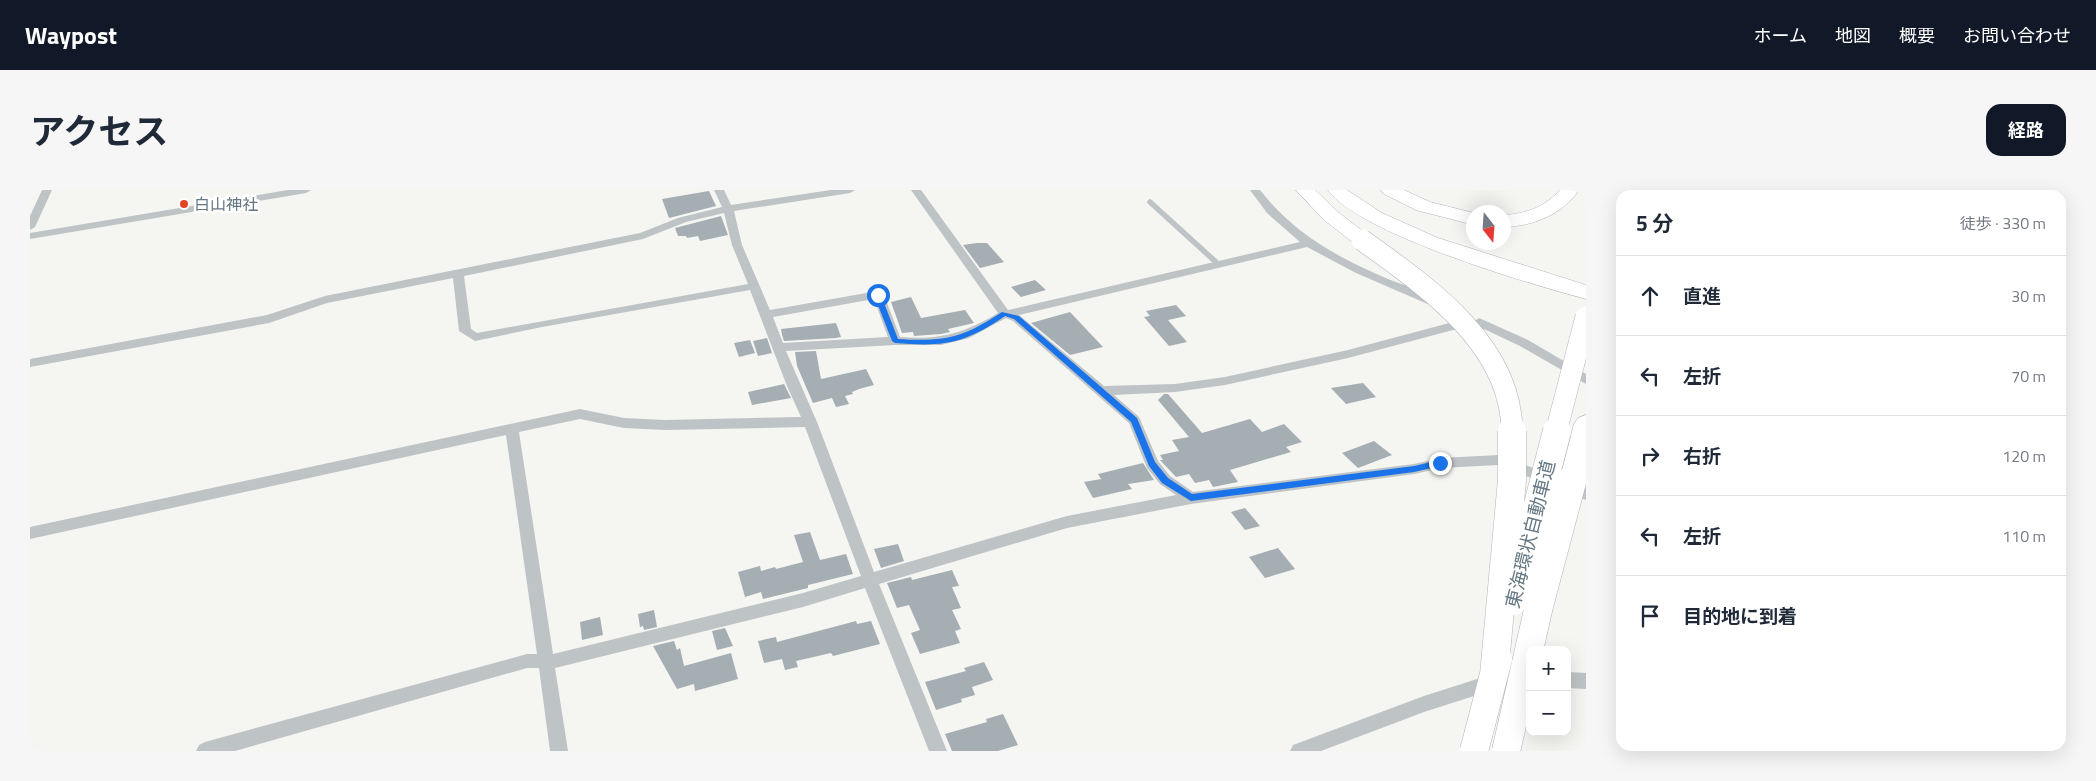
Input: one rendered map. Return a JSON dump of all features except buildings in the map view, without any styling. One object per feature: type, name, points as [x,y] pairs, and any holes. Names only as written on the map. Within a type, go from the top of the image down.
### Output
[{"type":"highway","points":[[1305,190],[1331,216],[1409,274],[1462,320],[1492,361],[1506,392],[1512,417],[1512,480],[1494,675]]},
{"type":"highway","points":[[1337,190],[1363,210],[1406,232],[1449,249],[1586,292]]},
{"type":"highway","points":[[1350,190],[1376,209],[1428,234],[1586,285]]},
{"type":"highway","points":[[1390,190],[1423,206],[1466,217]]},
{"type":"highway","points":[[1511,220],[1527,219],[1542,214],[1564,198],[1570,190]]},
{"type":"highway","name":"東海環状自動車道","points":[[1474,751],[1586,317]]},
{"type":"highway","name":"東海環状自動車道","points":[[1506,751],[1539,606],[1580,486],[1586,424]]},
{"type":"highway","points":[[1580,486],[1586,444]]},
{"type":"street","points":[[30,227],[47,190]]},
{"type":"street","points":[[30,236],[306,190]]},
{"type":"street","points":[[719,190],[728,209],[737,245],[780,347],[793,386],[810,422],[869,579],[938,751]]},
{"type":"street","points":[[30,363],[269,319],[325,300],[643,236],[682,220],[728,209],[850,190]]},
{"type":"street","points":[[916,190],[1004,314],[1016,318],[1134,420],[1152,464],[1165,480],[1191,498]]},
{"type":"street","points":[[1255,190],[1273,213],[1310,243],[1357,269],[1524,343],[1586,380]]},
{"type":"street","points":[[780,347],[895,341],[927,343],[963,337],[977,332],[1004,314],[1310,243]]},
{"type":"street","points":[[458,274],[465,331],[475,337],[542,323],[754,286]]},
{"type":"street","points":[[766,314],[878,295],[895,341]]},
{"type":"street","points":[[1101,391],[1175,388],[1225,380],[1348,354],[1453,326],[1487,325]]},
{"type":"street","points":[[30,534],[580,414],[624,423],[665,425],[810,422]]},
{"type":"street","points":[[512,428],[559,751]]},
{"type":"street","points":[[204,751],[527,661],[559,661],[803,600],[1067,522],[1191,498],[1414,469],[1440,463],[1499,460],[1580,486]]},
{"type":"street","points":[[1299,751],[1424,704],[1499,680],[1526,677]]},
{"type":"street","points":[[1571,680],[1586,682]]},
{"type":"lane","points":[[1150,202],[1204,253],[1218,263]]},
{"type":"place","name":"白山神社","points":[[184,204]]},
{"type":"route","points":[[878,295],[895,341],[927,343],[946,341],[977,332],[1004,314],[1016,318],[1134,420],[1152,464],[1165,480],[1191,498],[1414,469],[1440,463]]}]
